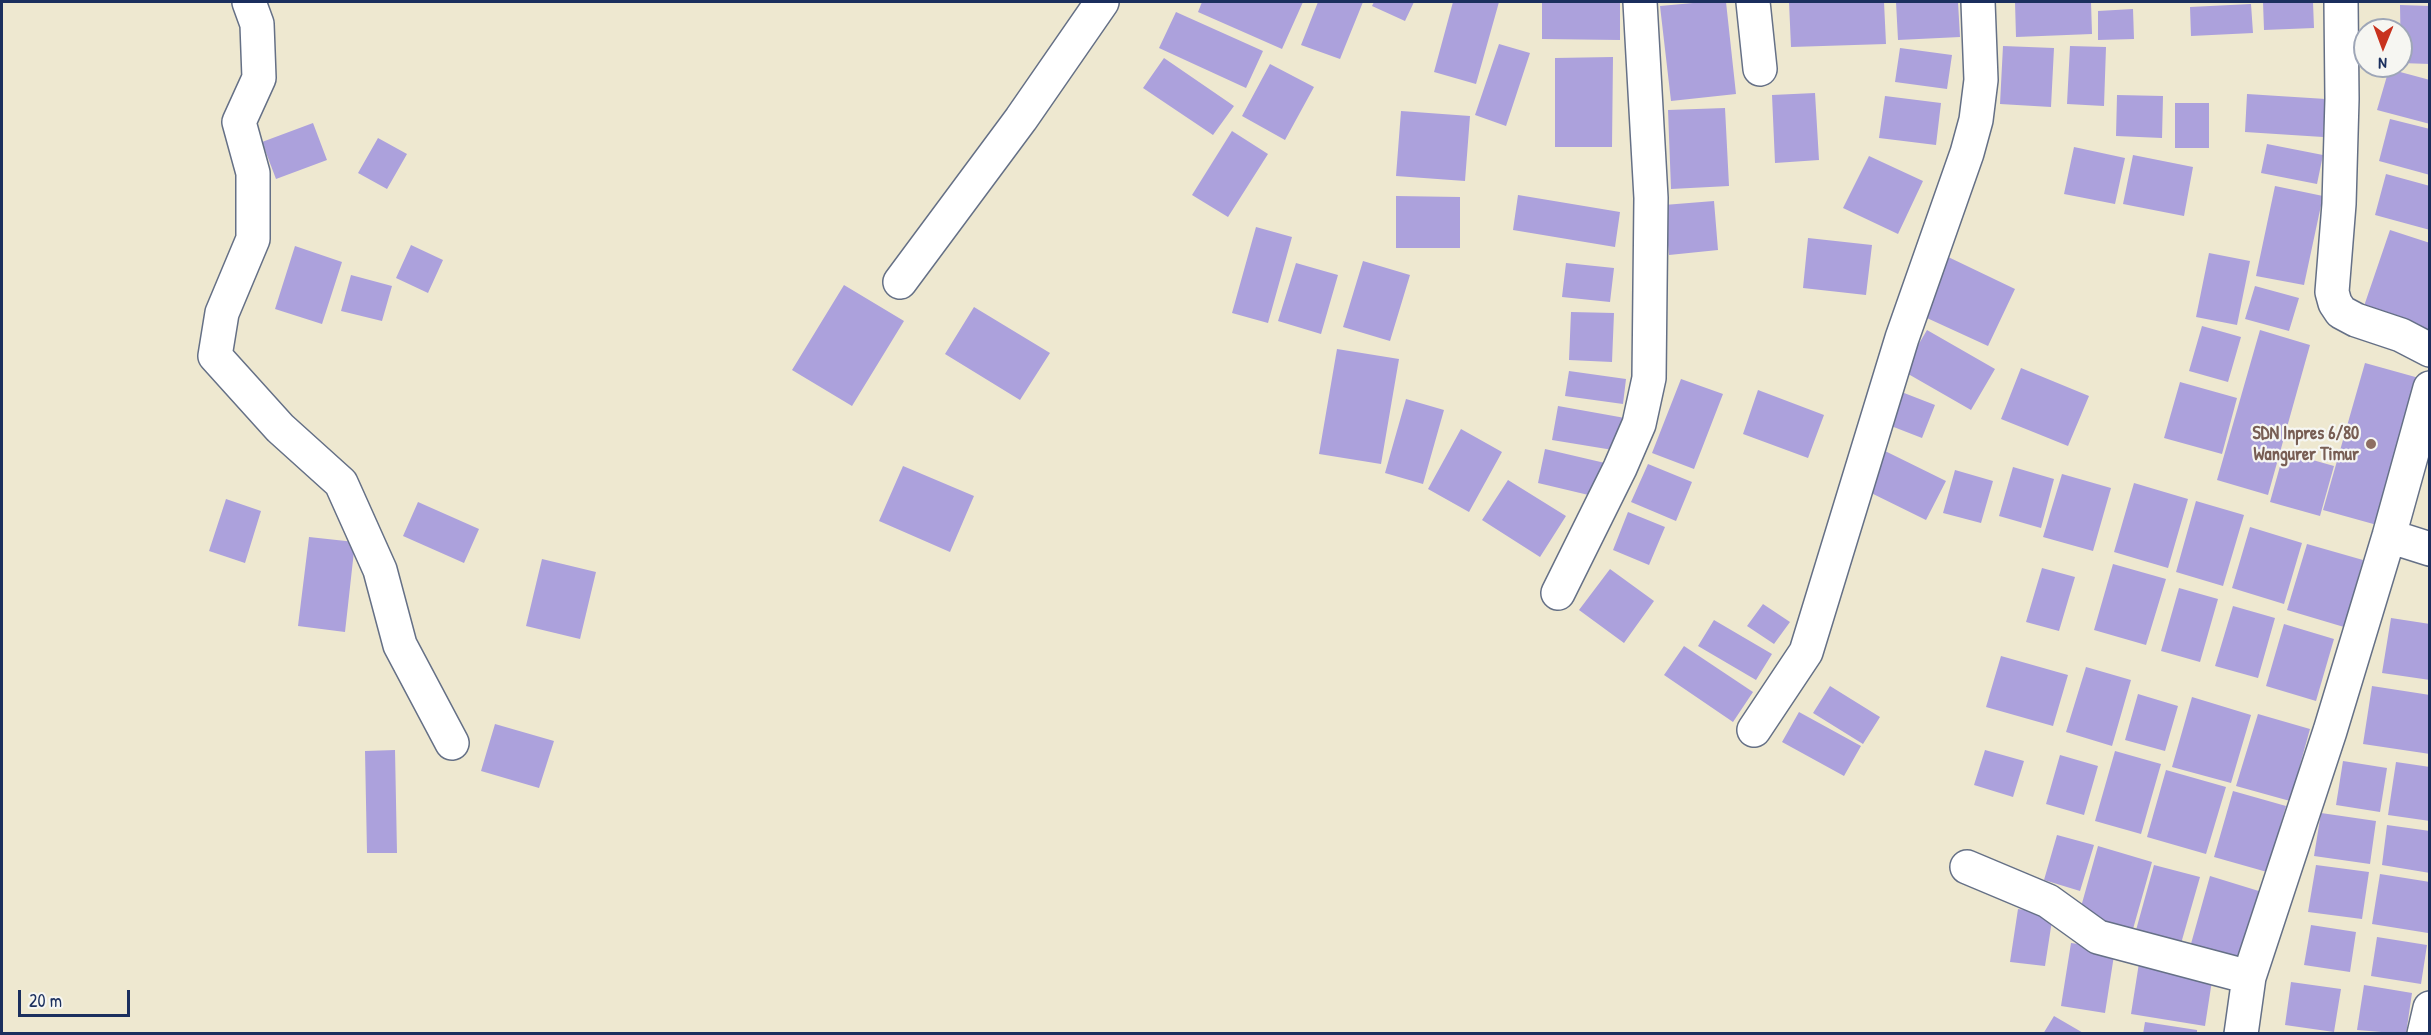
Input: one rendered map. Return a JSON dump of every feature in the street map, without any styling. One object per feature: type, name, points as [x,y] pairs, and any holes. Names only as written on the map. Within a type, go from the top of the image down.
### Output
[{"type":"street","points":[[249,2],[257,24],[259,78],[239,122],[253,172],[254,239],[222,313],[214,356],[280,428],[341,483],[380,570],[400,645],[452,743]]},
{"type":"street","points":[[900,282],[1021,119],[1102,2]]},
{"type":"street","points":[[1558,593],[1620,468],[1639,424],[1649,378],[1651,198],[1641,2]]},
{"type":"street","points":[[1753,2],[1760,69]]},
{"type":"street","points":[[1754,730],[1806,652],[1902,338],[1966,153],[1976,120],[1981,80],[1978,2]]},
{"type":"street","points":[[2341,2],[2342,99],[2332,292],[2341,312],[2355,320],[2401,335],[2430,350]]},
{"type":"street","points":[[2241,1034],[2249,977],[2330,732],[2389,536],[2430,388]]},
{"type":"street","points":[[2389,536],[2430,549]]},
{"type":"street","points":[[1967,867],[2048,901],[2098,937],[2249,977]]},
{"type":"street","points":[[2424,1034],[2430,1008]]},
{"type":"building","points":[[1202,2],[1303,2],[1282,49],[1198,12]]},
{"type":"building","points":[[1318,2],[1363,2],[1340,59],[1301,45]]},
{"type":"building","points":[[1374,2],[1414,2],[1405,21],[1372,6]]},
{"type":"building","points":[[1453,2],[1499,2],[1476,84],[1434,72]]},
{"type":"building","points":[[1542,2],[1620,2],[1620,40],[1542,39]]},
{"type":"building","points":[[1726,2],[1736,94],[1671,101],[1660,6]]},
{"type":"building","points":[[1789,2],[1884,2],[1886,44],[1791,47]]},
{"type":"building","points":[[1896,2],[1958,2],[1960,37],[1898,40]]},
{"type":"building","points":[[2015,2],[2091,2],[2092,34],[2016,37]]},
{"type":"building","points":[[2263,2],[2313,2],[2314,28],[2264,30]]},
{"type":"building","points":[[2251,4],[2253,33],[2191,36],[2190,7]]},
{"type":"building","points":[[2400,5],[2430,6],[2430,64],[2413,63],[2413,18],[2400,18]]},
{"type":"building","points":[[2133,9],[2134,39],[2098,40],[2098,11]]},
{"type":"building","points":[[1176,12],[1263,51],[1246,88],[1159,48]]},
{"type":"building","points":[[1499,44],[1530,53],[1506,126],[1475,115]]},
{"type":"building","points":[[2003,46],[2054,48],[2051,107],[2000,104]]},
{"type":"building","points":[[2070,46],[2106,47],[2104,106],[2067,104]]},
{"type":"building","points":[[1900,48],[1952,55],[1947,89],[1895,82]]},
{"type":"building","points":[[1613,57],[1612,147],[1555,147],[1555,58]]},
{"type":"building","points":[[1164,58],[1234,106],[1213,135],[1143,88]]},
{"type":"building","points":[[1270,64],[1314,87],[1285,140],[1242,116]]},
{"type":"building","points":[[2413,75],[2430,80],[2430,124],[2377,110],[2386,78],[2413,78]]},
{"type":"building","points":[[1815,93],[1819,160],[1775,163],[1772,95]]},
{"type":"building","points":[[2247,94],[2326,99],[2323,137],[2245,132]]},
{"type":"building","points":[[2117,95],[2163,96],[2162,138],[2116,136]]},
{"type":"building","points":[[1885,96],[1941,103],[1936,145],[1879,138]]},
{"type":"building","points":[[2175,103],[2209,103],[2209,148],[2175,148]]},
{"type":"building","points":[[1725,108],[1729,186],[1671,189],[1668,110]]},
{"type":"building","points":[[1401,111],[1470,116],[1465,181],[1396,176]]},
{"type":"building","points":[[2390,119],[2430,129],[2430,175],[2379,161]]},
{"type":"building","points":[[313,123],[327,160],[276,179],[262,142]]},
{"type":"building","points":[[1232,131],[1268,154],[1228,217],[1192,195]]},
{"type":"building","points":[[378,138],[407,154],[387,189],[358,173]]},
{"type":"building","points":[[2267,144],[2323,155],[2317,184],[2261,173]]},
{"type":"building","points":[[2074,147],[2125,158],[2115,204],[2064,194]]},
{"type":"building","points":[[2133,155],[2193,167],[2184,216],[2123,204]]},
{"type":"building","points":[[1869,156],[1923,181],[1898,234],[1843,208]]},
{"type":"building","points":[[2386,174],[2430,186],[2430,230],[2375,215]]},
{"type":"building","points":[[2275,186],[2323,196],[2304,285],[2256,276]]},
{"type":"building","points":[[1518,195],[1620,212],[1615,247],[1513,230]]},
{"type":"building","points":[[1396,196],[1460,197],[1460,248],[1396,248]]},
{"type":"building","points":[[1714,201],[1718,250],[1669,255],[1664,205]]},
{"type":"building","points":[[1256,227],[1292,237],[1268,323],[1232,313]]},
{"type":"building","points":[[2390,230],[2430,243],[2428,330],[2363,309]]},
{"type":"building","points":[[1808,238],[1872,245],[1866,295],[1803,288]]},
{"type":"building","points":[[411,245],[443,260],[428,293],[396,278]]},
{"type":"building","points":[[295,246],[342,262],[322,324],[275,309]]},
{"type":"building","points":[[2209,253],[2250,261],[2237,325],[2196,317]]},
{"type":"building","points":[[1944,255],[2015,289],[1988,346],[1916,313]]},
{"type":"building","points":[[1363,261],[1410,275],[1390,341],[1343,327]]},
{"type":"building","points":[[1296,263],[1338,275],[1321,334],[1278,321]]},
{"type":"building","points":[[1566,263],[1614,268],[1610,302],[1562,297]]},
{"type":"building","points":[[351,275],[392,286],[382,321],[341,311]]},
{"type":"building","points":[[844,285],[904,321],[852,406],[792,370]]},
{"type":"building","points":[[2255,286],[2299,298],[2289,331],[2245,319]]},
{"type":"building","points":[[974,307],[1050,353],[1020,400],[945,354]]},
{"type":"building","points":[[1571,312],[1614,313],[1612,362],[1569,360]]},
{"type":"building","points":[[2202,326],[2241,337],[2228,382],[2189,371]]},
{"type":"building","points":[[1927,330],[1995,369],[1971,410],[1903,371]]},
{"type":"building","points":[[2260,330],[2310,345],[2268,495],[2217,480]]},
{"type":"building","points":[[1337,349],[1399,359],[1381,464],[1319,454]]},
{"type":"building","name":"SDN Inpres 6/80 Wangurer Timur","points":[[2365,363],[2419,378],[2377,525],[2323,510]]},
{"type":"building","points":[[2021,368],[2089,396],[2068,446],[2001,419]]},
{"type":"building","points":[[1569,371],[1626,379],[1623,404],[1565,396]]},
{"type":"building","points":[[1681,379],[1723,394],[1694,469],[1652,453]]},
{"type":"building","points":[[2180,382],[2237,398],[2222,454],[2164,438]]},
{"type":"building","points":[[1758,390],[1824,415],[1808,458],[1743,434]]},
{"type":"building","points":[[1899,391],[1935,405],[1922,438],[1886,424]]},
{"type":"building","points":[[1406,399],[1444,410],[1423,484],[1385,473]]},
{"type":"building","points":[[1558,406],[1625,418],[1619,451],[1552,440]]},
{"type":"building","points":[[1461,429],[1502,452],[1469,512],[1428,489]]},
{"type":"building","points":[[1545,449],[1605,463],[1597,497],[1538,483]]},
{"type":"building","points":[[1883,450],[1946,481],[1926,520],[1863,489]]},
{"type":"building","points":[[2284,452],[2334,466],[2320,516],[2270,502]]},
{"type":"building","points":[[1648,464],[1692,482],[1676,521],[1631,502]]},
{"type":"building","points":[[903,466],[974,496],[950,552],[879,521]]},
{"type":"building","points":[[2013,467],[2054,479],[2041,528],[1999,516]]},
{"type":"building","points":[[1955,470],[1993,481],[1981,523],[1943,513]]},
{"type":"building","points":[[2062,474],[2111,488],[2093,551],[2043,537]]},
{"type":"building","points":[[1508,480],[1566,516],[1540,557],[1482,520]]},
{"type":"building","points":[[2134,483],[2188,499],[2168,568],[2114,552]]},
{"type":"building","points":[[226,499],[261,511],[245,563],[209,551]]},
{"type":"building","points":[[2196,501],[2244,515],[2223,586],[2176,572]]},
{"type":"building","points":[[418,502],[479,529],[464,563],[403,536]]},
{"type":"building","points":[[1628,512],[1665,527],[1649,565],[1613,550]]},
{"type":"building","points":[[2250,527],[2302,543],[2284,604],[2232,588]]},
{"type":"building","points":[[309,537],[355,542],[345,632],[298,626]]},
{"type":"building","points":[[2307,544],[2363,560],[2344,627],[2287,610]]},
{"type":"building","points":[[542,559],[596,572],[580,639],[526,626]]},
{"type":"building","points":[[2113,564],[2166,579],[2146,645],[2094,630]]},
{"type":"building","points":[[2042,568],[2075,577],[2059,631],[2026,622]]},
{"type":"building","points":[[1610,569],[1654,601],[1624,643],[1579,610]]},
{"type":"building","points":[[2179,588],[2218,599],[2200,662],[2161,651]]},
{"type":"building","points":[[1763,604],[1790,622],[1774,644],[1747,626]]},
{"type":"building","points":[[2233,606],[2275,618],[2258,678],[2215,666]]},
{"type":"building","points":[[2391,618],[2430,624],[2430,680],[2382,673]]},
{"type":"building","points":[[1714,620],[1772,654],[1756,680],[1698,646]]},
{"type":"building","points":[[2284,624],[2334,639],[2316,701],[2266,686]]},
{"type":"building","points":[[1684,646],[1753,692],[1733,722],[1664,675]]},
{"type":"building","points":[[2001,656],[2068,675],[2053,726],[1986,707]]},
{"type":"building","points":[[2086,667],[2131,680],[2112,746],[2066,732]]},
{"type":"building","points":[[1830,686],[1880,717],[1863,744],[1813,713]]},
{"type":"building","points":[[2372,686],[2430,695],[2430,754],[2363,744]]},
{"type":"building","points":[[2138,694],[2178,706],[2165,751],[2125,740]]},
{"type":"building","points":[[2192,697],[2251,715],[2231,783],[2172,767]]},
{"type":"building","points":[[1799,712],[1861,746],[1844,776],[1782,742]]},
{"type":"building","points":[[2258,714],[2310,729],[2290,801],[2236,786]]},
{"type":"building","points":[[495,724],[554,741],[539,788],[481,771]]},
{"type":"building","points":[[395,750],[397,853],[367,853],[365,751]]},
{"type":"building","points":[[1985,750],[2024,761],[2013,797],[1974,785]]},
{"type":"building","points":[[2115,751],[2161,764],[2141,834],[2095,821]]},
{"type":"building","points":[[2060,755],[2098,766],[2084,815],[2046,804]]},
{"type":"building","points":[[2343,761],[2387,768],[2380,812],[2336,805]]},
{"type":"building","points":[[2396,762],[2430,767],[2430,821],[2388,815]]},
{"type":"building","points":[[2166,770],[2226,787],[2206,854],[2147,837]]},
{"type":"building","points":[[2233,791],[2286,806],[2267,872],[2214,857]]},
{"type":"building","points":[[2321,813],[2376,821],[2370,864],[2314,856]]},
{"type":"building","points":[[2387,825],[2430,831],[2430,873],[2382,865]]},
{"type":"building","points":[[2057,835],[2094,845],[2080,891],[2044,880]]},
{"type":"building","points":[[2098,846],[2152,862],[2133,929],[2079,914]]},
{"type":"building","points":[[2154,865],[2200,877],[2178,954],[2133,941]]},
{"type":"building","points":[[2316,865],[2369,872],[2362,919],[2308,912]]},
{"type":"building","points":[[2380,874],[2430,882],[2428,933],[2372,924]]},
{"type":"building","points":[[2210,876],[2262,892],[2239,972],[2187,958]]},
{"type":"building","points":[[2018,909],[2053,914],[2045,966],[2010,962]]},
{"type":"building","points":[[2311,925],[2356,932],[2350,972],[2304,965]]},
{"type":"building","points":[[2377,937],[2427,945],[2421,984],[2371,976]]},
{"type":"building","points":[[2071,943],[2115,949],[2105,1013],[2061,1006]]},
{"type":"building","points":[[2139,963],[2213,974],[2205,1026],[2131,1014]]},
{"type":"building","points":[[2291,982],[2341,989],[2334,1032],[2285,1025]]},
{"type":"building","points":[[2364,985],[2412,993],[2406,1034],[2357,1030]]},
{"type":"building","points":[[2054,1016],[2085,1034],[2043,1034]]},
{"type":"building","points":[[2145,1022],[2197,1030],[2197,1034],[2143,1034]]},
{"type":"place","name":"SDN Inpres 6/80 Wangurer Timur","points":[[2371,444]]}]
